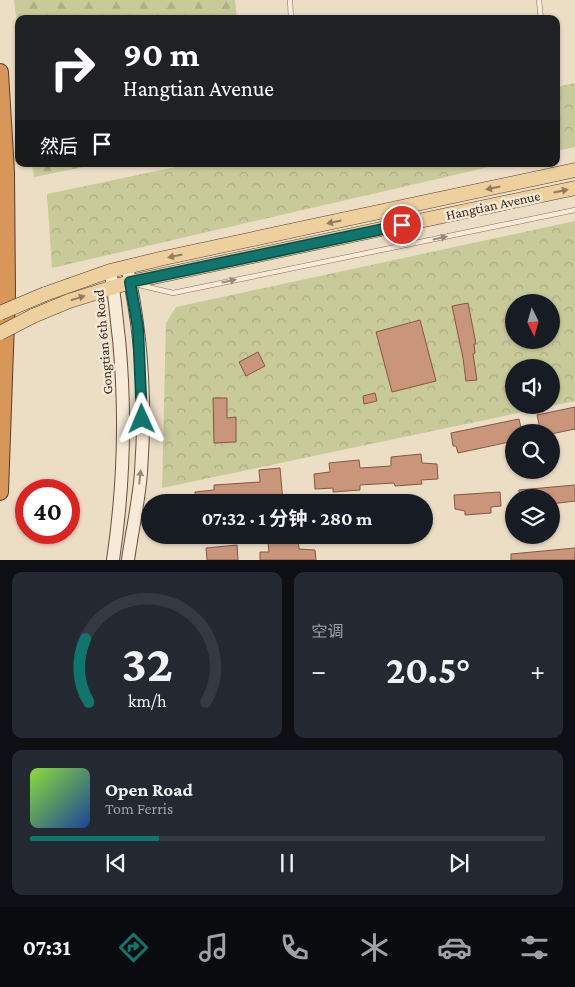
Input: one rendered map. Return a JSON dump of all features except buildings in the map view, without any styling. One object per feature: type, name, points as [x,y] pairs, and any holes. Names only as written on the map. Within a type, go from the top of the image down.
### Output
[{"type":"highway","points":[[0,72],[6,172],[7,293],[0,492]]},
{"type":"main road","name":"Hangtian Avenue","points":[[0,313],[110,271],[575,170]]},
{"type":"main road","name":"Hangtian Avenue","points":[[0,333],[33,316],[69,301],[130,282],[575,188]]},
{"type":"street","points":[[127,267],[138,328],[142,382],[143,438],[141,474],[128,560]]},
{"type":"street","name":"Gongtian 6th Road","points":[[110,271],[114,287],[123,382],[124,420],[119,513],[113,560]]},
{"type":"lane","points":[[290,0],[292,15]]},
{"type":"lane","points":[[539,0],[541,15]]},
{"type":"lane","points":[[130,282],[173,293],[575,210]]},
{"type":"green space","points":[[14,0],[235,0],[237,15],[16,15]]},
{"type":"green space","points":[[575,83],[575,147],[560,150],[560,86]]},
{"type":"green space","points":[[32,167],[83,167],[34,177]]},
{"type":"green space","points":[[176,167],[489,167],[52,268],[47,194]]},
{"type":"green space","points":[[575,221],[575,401],[560,404],[560,359],[505,359],[505,414],[513,414],[162,488],[166,323],[176,307]]},
{"type":"route","points":[[142,419],[142,382],[138,328],[130,282],[402,225]]}]
